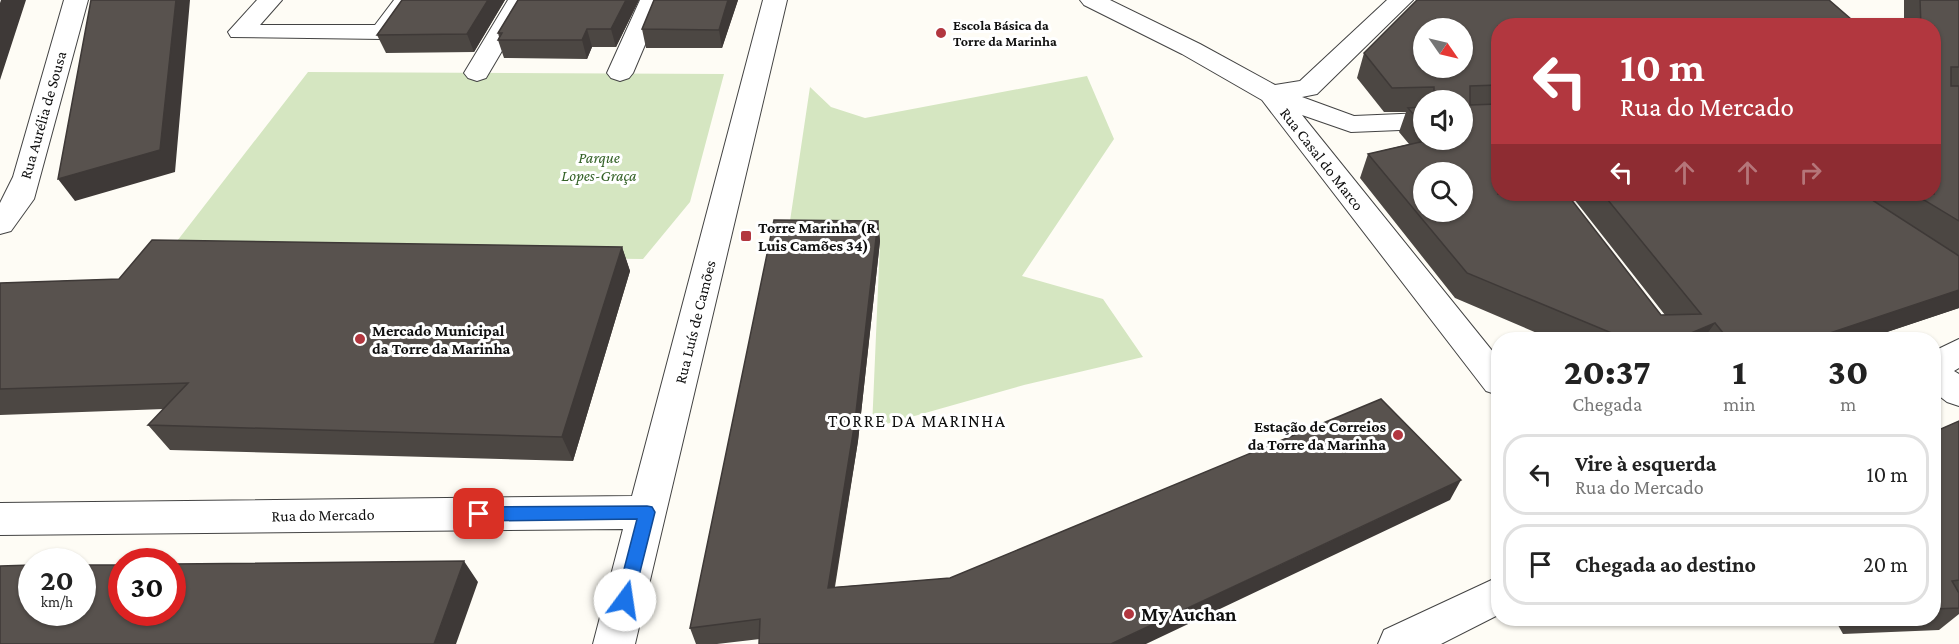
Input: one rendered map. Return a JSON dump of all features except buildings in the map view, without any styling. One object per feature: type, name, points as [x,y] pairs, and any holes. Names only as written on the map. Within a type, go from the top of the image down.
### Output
[{"type":"street","name":"Rua Aurélia de Sousa","points":[[0,224],[19,199],[27,177],[76,0]]},
{"type":"street","points":[[270,0],[240,32],[382,32],[406,0]]},
{"type":"street","points":[[477,73],[520,0]]},
{"type":"street","points":[[620,73],[652,0]]},
{"type":"street","name":"Rua Luís de Camões","points":[[614,644],[776,0]]},
{"type":"street","name":"Rua Casal do Marco","points":[[1092,0],[1191,49],[1272,94],[1491,373]]},
{"type":"street","points":[[1272,94],[1308,88],[1401,0]]},
{"type":"street","points":[[1272,94],[1351,124],[1413,121]]},
{"type":"street","points":[[1941,362],[1959,352]]},
{"type":"street","points":[[1941,379],[1959,393]]},
{"type":"street","name":"Rua do Mercado","points":[[0,519],[647,512]]},
{"type":"street","points":[[1399,644],[1491,598]]},
{"type":"green space","name":"Parque Lopes-Graça","points":[[308,72],[724,74],[690,202],[643,259],[167,254]]},
{"type":"green space","points":[[1087,76],[1114,139],[1022,276],[1103,299],[1143,357],[1024,385],[872,428],[880,242],[787,241],[810,87],[831,107],[865,118]]},
{"type":"place","name":"Escola Básica da Torre da Marinha","points":[[941,33]]},
{"type":"place","name":"Torre Marinha (R Luis Camões 34)","points":[[746,236]]},
{"type":"place","name":"Mercado Municipal da Torre da Marinha","points":[[360,339]]},
{"type":"place","name":"Estação de Correios da Torre da Marinha","points":[[1398,435]]},
{"type":"place","name":"My Auchan","points":[[1129,614]]},
{"type":"district","name":"TORRE DA MARINHA","points":[[917,421]]},
{"type":"route","points":[[479,514],[647,512],[625,600]]}]
